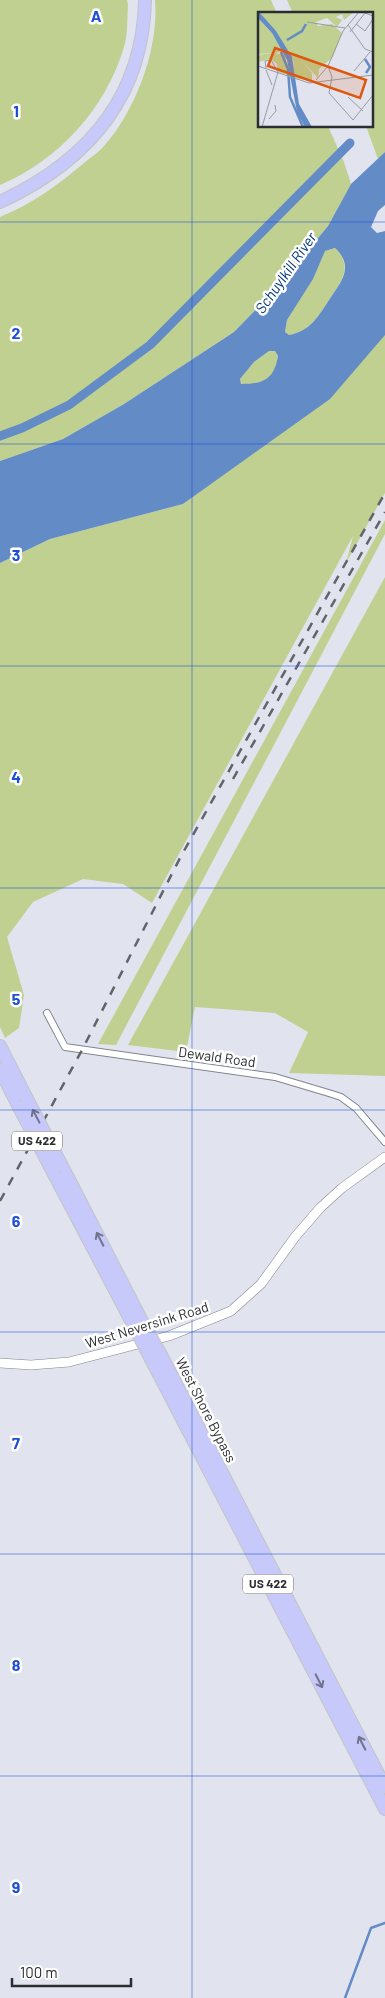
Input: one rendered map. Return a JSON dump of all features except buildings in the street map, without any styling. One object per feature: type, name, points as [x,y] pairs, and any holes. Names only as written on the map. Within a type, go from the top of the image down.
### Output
[{"type":"highway","points":[[0,195],[45,170],[71,151],[104,114],[118,89],[130,61],[136,31],[138,0]]},
{"type":"highway","points":[[0,202],[49,176],[75,156],[109,118],[124,92],[136,63],[142,32],[144,0]]},
{"type":"highway","name":"West Shore Bypass","points":[[0,1046],[22,1102]]},
{"type":"highway","name":"West Shore Bypass","points":[[0,1070],[22,1102],[142,1330],[385,1809]]},
{"type":"highway","name":"West Shore Bypass","points":[[156,1357],[385,1787]]},
{"type":"street","name":"Dewald Road","points":[[47,1012],[65,1047],[275,1077],[341,1097],[360,1112],[385,1142]]},
{"type":"street","name":"West Neversink Road","points":[[0,1363],[31,1365],[69,1362],[169,1336],[225,1315],[242,1304],[261,1284],[295,1237],[320,1208],[342,1188],[385,1157]]},
{"type":"green space","points":[[0,0],[127,0],[128,5],[127,32],[124,47],[105,91],[92,111],[77,130],[42,161],[0,185]]},
{"type":"green space","points":[[155,0],[271,0],[276,12],[258,12],[258,128],[329,128],[344,162],[351,184],[328,226],[275,290],[234,332],[124,404],[63,439],[0,461],[0,217],[34,200],[54,186],[100,150],[116,131],[126,115],[143,78],[149,58],[155,19]]},
{"type":"green space","points":[[287,0],[385,0],[385,152],[378,159],[367,128],[372,128],[372,12],[292,12]]},
{"type":"green space","points":[[335,248],[341,255],[345,268],[338,287],[308,327],[289,335],[285,332],[287,320],[325,251]]},
{"type":"green space","points":[[385,294],[385,493],[346,563],[353,536],[152,903],[123,884],[83,879],[33,902],[7,937],[24,995],[19,1028],[5,1038],[0,1027],[0,563],[50,539],[183,504],[230,469]]},
{"type":"green space","points":[[269,351],[275,351],[278,356],[271,375],[267,379],[256,383],[241,384],[240,379],[254,362]]},
{"type":"green space","points":[[385,520],[385,534],[116,1045],[98,1044]]},
{"type":"green space","points":[[385,577],[385,1076],[289,1073],[308,1032],[275,1013],[195,1007],[186,1052],[128,1045]]},
{"type":"water","points":[[385,152],[385,205],[378,211],[371,227],[377,233],[385,231],[385,335],[330,399],[183,504],[50,539],[0,563],[0,461],[63,439],[124,404],[234,332],[275,290],[328,226],[351,184]],"holes":[[[335,248],[341,255],[345,268],[338,287],[308,327],[289,335],[285,332],[287,320],[313,279],[325,251]],[[269,351],[275,351],[278,356],[271,375],[267,379],[256,383],[241,384],[240,379],[254,362]]]},
{"type":"waterway","points":[[0,436],[22,428],[69,405],[150,345],[350,143]]},
{"type":"waterway","points":[[345,1998],[371,1928],[385,1923]]},
{"type":"railway","points":[[0,1201],[82,1050],[180,858],[385,493]]},
{"type":"railway","points":[[233,779],[385,512]]},
{"type":"water label","name":"Schuylkill River","points":[[286,273]]}]
